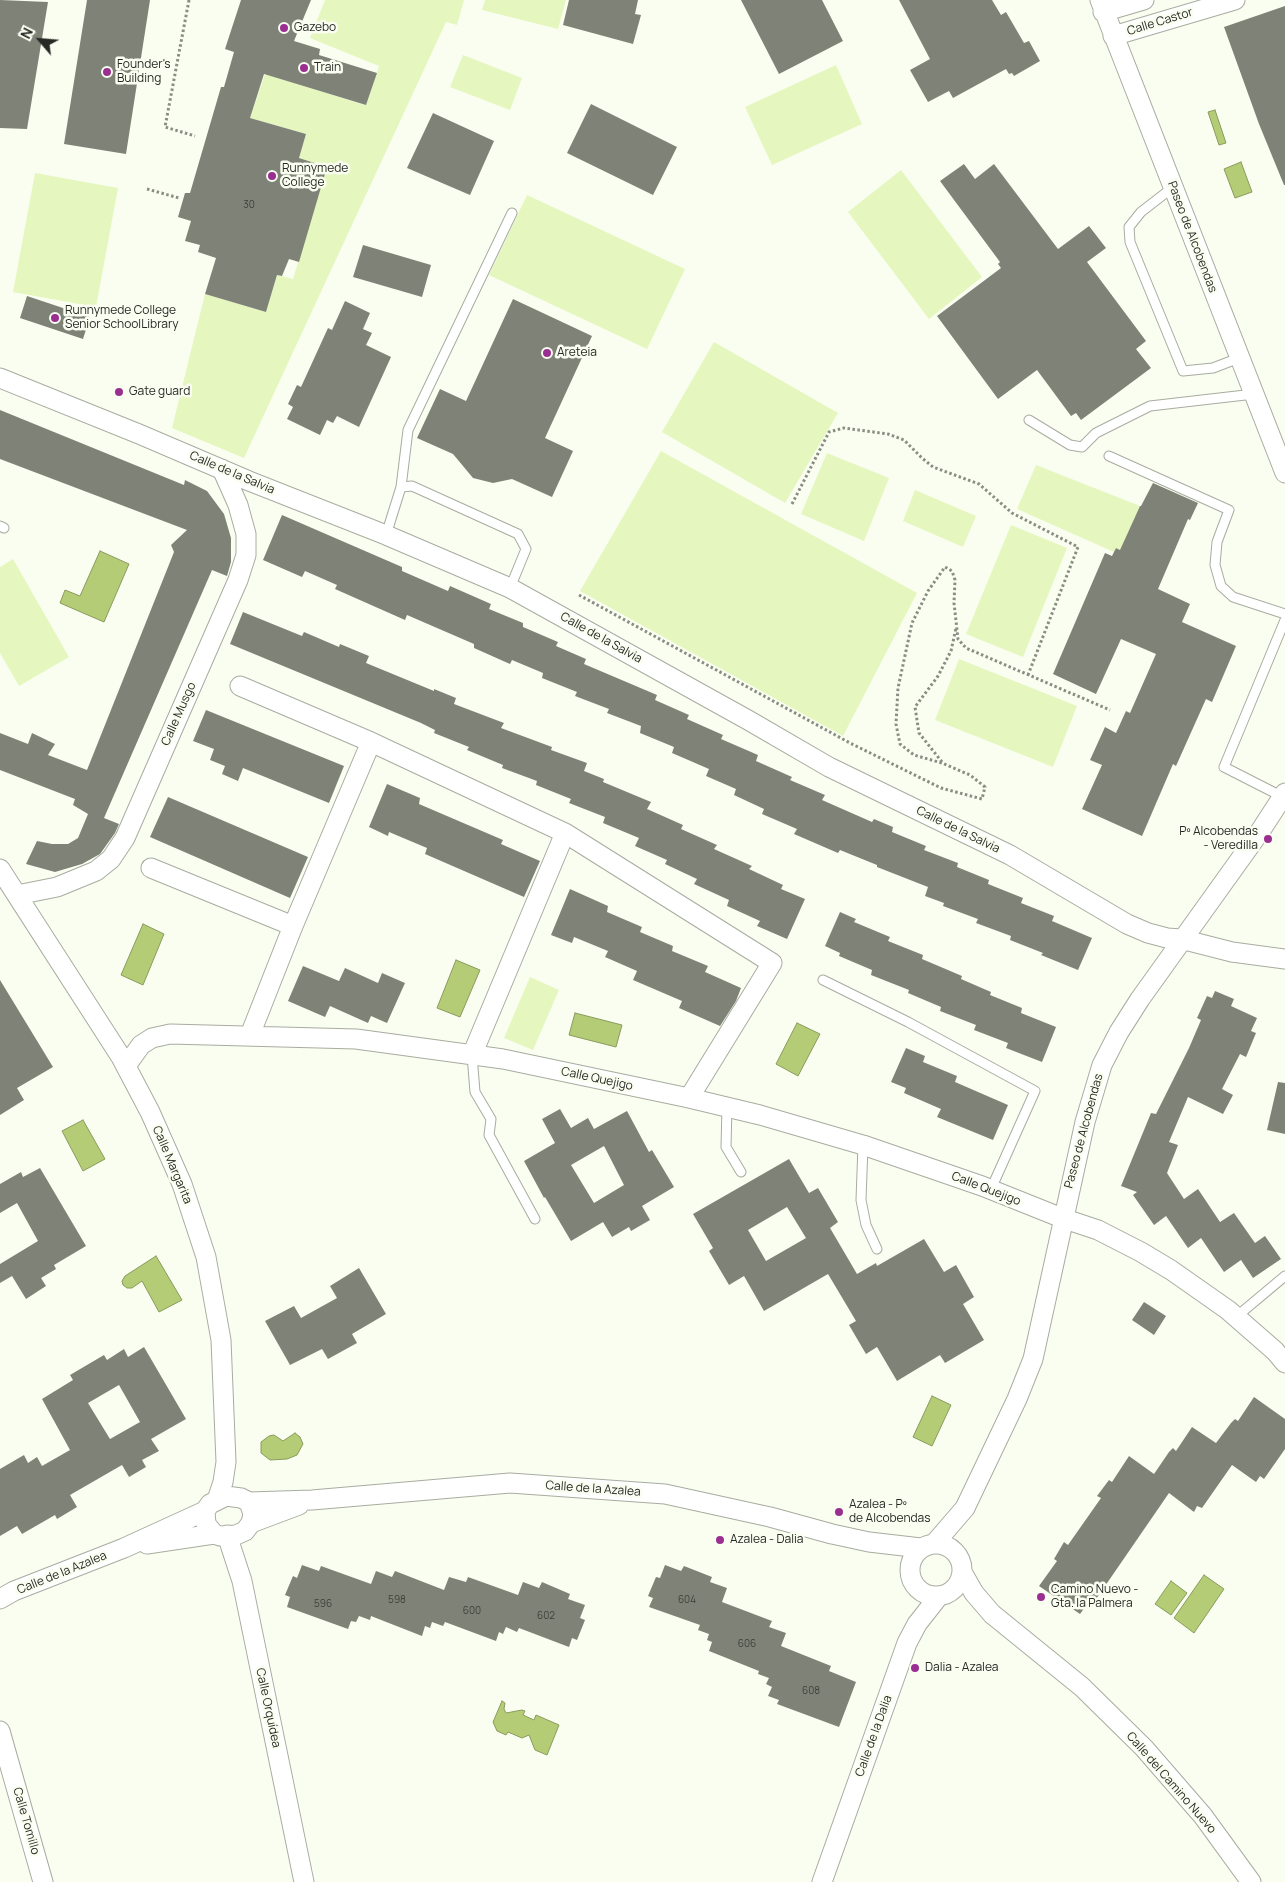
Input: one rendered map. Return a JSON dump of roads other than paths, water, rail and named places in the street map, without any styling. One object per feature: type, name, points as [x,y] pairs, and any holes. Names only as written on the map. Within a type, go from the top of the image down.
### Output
[{"type":"street","name":"Calle Castor","points":[[1102,6],[1144,0]]},
{"type":"street","name":"Calle Castor","points":[[1113,36],[1235,0]]},
{"type":"street","name":"Paseo de Alcobendas","points":[[1102,6],[1285,473]]},
{"type":"street","name":"Calle de la Salvia","points":[[0,378],[386,535],[510,588],[829,767],[1010,855],[1127,924],[1166,938],[1181,939],[1232,952],[1285,959]]},
{"type":"street","name":"Calle Musgo","points":[[17,895],[57,887],[96,871],[111,859],[125,838],[238,580],[246,554],[246,534],[238,505],[222,469]]},
{"type":"street","points":[[240,686],[371,742],[564,833],[772,963],[689,1098]]},
{"type":"street","points":[[250,1036],[293,926],[371,742]]},
{"type":"street","name":"Paseo de Alcobendas","points":[[959,1563],[966,1508],[1017,1399],[1032,1359],[1062,1218],[1085,1122],[1102,1065],[1119,1032],[1181,939],[1284,795]]},
{"type":"street","points":[[472,1055],[564,833]]},
{"type":"street","points":[[151,868],[293,926]]},
{"type":"street","name":"Calle Margarita","points":[[0,869],[126,1066],[150,1112],[182,1184],[206,1257],[221,1340],[226,1462],[222,1482],[211,1505]]},
{"type":"street","name":"Calle Quejigo","points":[[126,1066],[141,1044],[152,1038],[170,1034],[356,1039],[503,1059],[760,1115],[863,1146],[990,1189],[1062,1218],[1098,1230],[1171,1270],[1236,1317],[1285,1363]]},
{"type":"street","name":"Calle de la Azalea","points":[[249,1502],[312,1500],[510,1483],[656,1493],[770,1517],[869,1542],[928,1546]]},
{"type":"street","points":[[226,1496],[236,1496],[249,1502],[253,1514],[251,1523],[245,1531],[236,1535],[220,1534],[206,1524],[211,1505],[226,1496]]},
{"type":"street","name":"Calle de la Azalea","points":[[251,1523],[312,1500]]},
{"type":"street","name":"Calle de la Azalea","points":[[0,1599],[124,1548],[211,1505]]},
{"type":"street","name":"Paseo de Alcobendas","points":[[928,1546],[966,1508]]},
{"type":"street","name":"Calle de la Azalea","points":[[124,1548],[220,1534]]},
{"type":"street","name":"Calle Orquídea","points":[[220,1534],[242,1581],[304,1882]]},
{"type":"street","name":"Calle de la Azalea","points":[[869,1542],[901,1564],[910,1576]]},
{"type":"street","points":[[928,1546],[946,1546],[959,1563],[958,1584],[942,1595],[930,1595],[922,1592],[915,1586],[910,1576],[911,1561],[928,1546]]},
{"type":"street","name":"Calle del Camino Nuevo","points":[[959,1563],[974,1593],[992,1614],[1082,1687],[1144,1748],[1202,1816],[1251,1882]]},
{"type":"street","name":"Calle del Camino Nuevo","points":[[942,1595],[992,1614]]},
{"type":"street","name":"Calle de la Dalia","points":[[822,1882],[907,1643],[917,1624],[942,1595]]},
{"type":"street","name":"Calle Tomillo","points":[[0,1731],[43,1882]]},
{"type":"lane","points":[[1172,188],[1141,212],[1129,227],[1130,242],[1183,371],[1213,368],[1239,358]]},
{"type":"lane","points":[[386,535],[401,486],[408,430],[512,213]]},
{"type":"lane","points":[[1029,420],[1070,445],[1082,447],[1096,433],[1150,406],[1254,394]]},
{"type":"lane","points":[[1109,456],[1229,510],[1217,542],[1215,565],[1221,586],[1233,597],[1285,614]]},
{"type":"lane","points":[[401,486],[412,486],[518,534],[526,549],[510,588]]},
{"type":"lane","points":[[1284,795],[1224,767],[1285,620]]},
{"type":"lane","points":[[824,980],[908,1022],[1035,1091],[990,1189]]},
{"type":"lane","points":[[472,1055],[475,1092],[490,1119],[489,1135],[535,1219]]},
{"type":"lane","points":[[727,1107],[726,1146],[741,1172]]},
{"type":"lane","points":[[863,1146],[861,1200],[866,1225],[878,1249]]},
{"type":"lane","points":[[1236,1317],[1285,1276]]},
{"type":"place","name":"Gazebo","points":[[284,28]]},
{"type":"place","name":"Train","points":[[304,68]]},
{"type":"place","name":"Founder's Building","points":[[107,72]]},
{"type":"place","name":"Runnymede College","points":[[272,176]]},
{"type":"place","name":"Runnymede College Senior SchoolLibrary","points":[[55,318]]},
{"type":"place","name":"Areteia","points":[[547,353]]},
{"type":"place","name":"Gate guard","points":[[119,392]]},
{"type":"place","name":"Pº Alcobendas - Veredilla","points":[[1268,839]]},
{"type":"place","name":"Azalea - Pº de Alcobendas","points":[[839,1512]]},
{"type":"place","name":"Azalea - Dalia","points":[[720,1540]]},
{"type":"place","name":"Camino Nuevo - Gta. la Palmera","points":[[1041,1597]]},
{"type":"place","name":"Dalia - Azalea","points":[[915,1668]]}]
